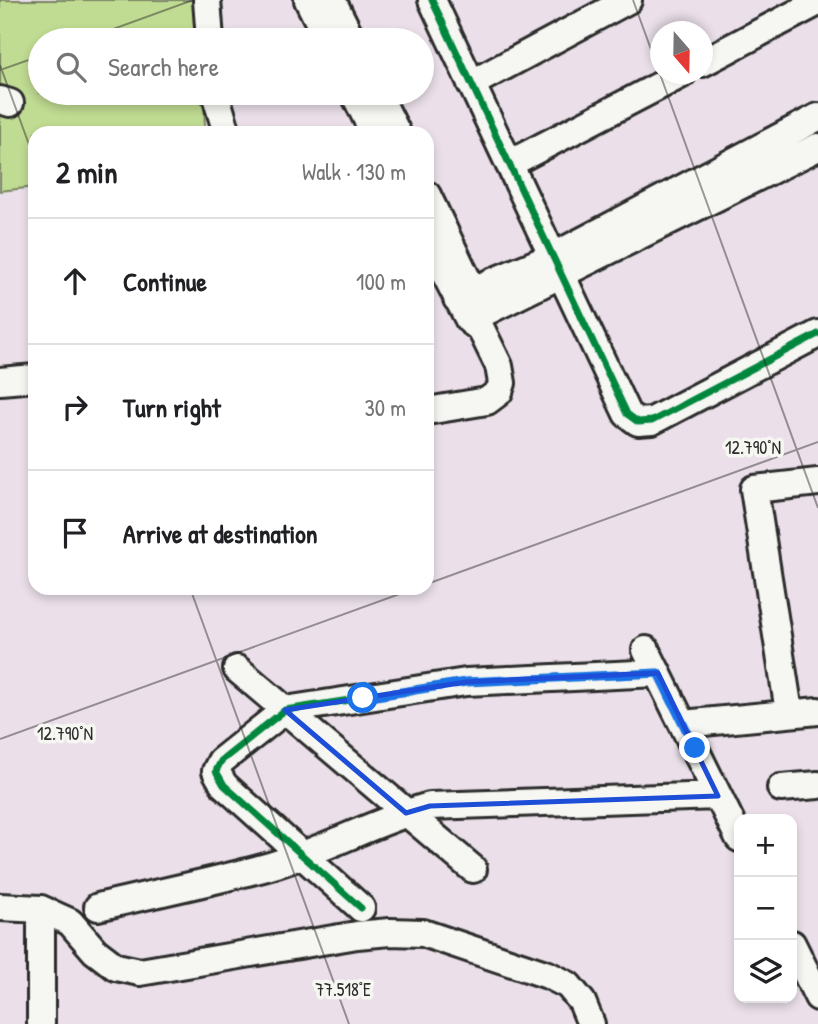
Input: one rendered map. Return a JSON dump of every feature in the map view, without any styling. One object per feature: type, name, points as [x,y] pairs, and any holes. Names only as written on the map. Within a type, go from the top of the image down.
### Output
[{"type":"street","points":[[207,0],[208,28]]},
{"type":"street","points":[[308,0],[322,28]]},
{"type":"street","points":[[332,0],[346,28]]},
{"type":"street","points":[[432,0],[627,414],[638,422],[652,421],[818,334]]},
{"type":"street","points":[[471,84],[628,0]]},
{"type":"street","points":[[713,57],[818,2]]},
{"type":"street","points":[[509,164],[663,84]]},
{"type":"street","points":[[219,105],[225,126]]},
{"type":"street","points":[[360,105],[370,126]]},
{"type":"street","points":[[383,105],[394,126]]},
{"type":"street","points":[[472,310],[557,265],[818,117]]},
{"type":"street","points":[[557,265],[818,147]]},
{"type":"street","points":[[434,213],[472,310],[499,366],[502,383],[499,392],[487,401],[434,410]]},
{"type":"street","points":[[434,250],[472,310]]},
{"type":"street","points":[[0,381],[28,379]]},
{"type":"street","points":[[787,699],[754,489],[818,482]]},
{"type":"street","points":[[361,908],[224,785],[216,771],[221,761],[285,710],[466,682],[652,662],[734,828]]},
{"type":"street","points":[[237,669],[473,869]]},
{"type":"street","points":[[683,724],[818,710]]},
{"type":"street","points":[[781,788],[818,785]]},
{"type":"street","points":[[98,907],[270,866],[304,855],[405,813],[430,806],[718,796]]},
{"type":"street","points":[[0,906],[41,909],[70,922],[95,951],[116,967],[140,972],[358,935],[422,933],[548,975],[568,985],[582,1002],[591,1024]]},
{"type":"street","points":[[41,909],[41,1024]]},
{"type":"street","points":[[797,954],[818,997]]},
{"type":"highlighted area","points":[[658,673],[718,796],[430,806],[406,813],[285,710],[466,682]]},
{"type":"green space","points":[[0,0],[203,0],[203,28],[28,28],[28,105],[204,105],[205,126],[28,126],[28,188],[0,191]]},
{"type":"cycle path","points":[[432,0],[627,414],[638,422],[652,421],[818,334]]},
{"type":"cycle path","points":[[361,908],[224,785],[216,771],[221,761],[285,710],[466,682],[658,673]]},
{"type":"route","points":[[363,698],[466,682],[658,673],[695,748]]}]
